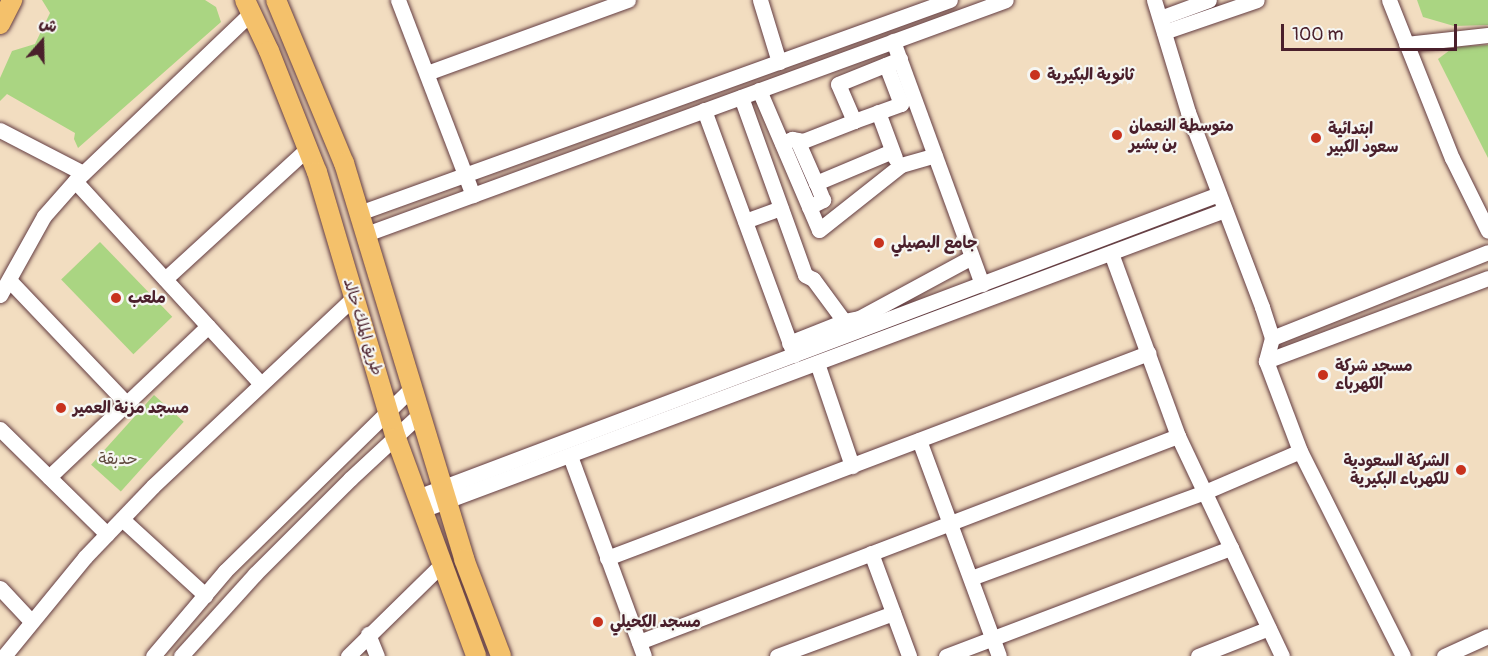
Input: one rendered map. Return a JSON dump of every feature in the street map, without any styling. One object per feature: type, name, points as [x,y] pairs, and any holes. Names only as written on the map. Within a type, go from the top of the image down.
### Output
[{"type":"main road","points":[[0,24],[12,0]]},
{"type":"main road","points":[[276,0],[344,163],[464,559],[501,656]]},
{"type":"main road","name":"طريق الملك خالد","points":[[247,4],[308,148],[396,438],[476,656]]},
{"type":"street","points":[[398,0],[467,174],[473,195]]},
{"type":"street","points":[[427,73],[628,0]]},
{"type":"street","points":[[760,0],[779,62]]},
{"type":"street","points":[[359,213],[950,0]]},
{"type":"street","points":[[366,234],[1005,0]]},
{"type":"street","points":[[1154,0],[1188,112],[1272,338],[1266,361],[1300,451],[1403,656]]},
{"type":"street","points":[[1162,25],[1209,0]]},
{"type":"street","points":[[1162,25],[1257,0]]},
{"type":"street","points":[[1389,0],[1452,158],[1488,231]]},
{"type":"street","points":[[0,295],[44,216],[247,4]]},
{"type":"street","points":[[1406,44],[1488,35]]},
{"type":"street","points":[[782,143],[804,141],[901,104],[893,62],[893,41]]},
{"type":"street","points":[[854,121],[838,84],[893,62]]},
{"type":"street","points":[[893,62],[935,155],[982,284]]},
{"type":"street","points":[[762,68],[764,88],[782,143],[819,230],[898,167],[935,155]]},
{"type":"street","points":[[741,97],[805,274],[813,279],[844,321]]},
{"type":"street","points":[[705,110],[791,349]]},
{"type":"street","points":[[878,112],[898,167]]},
{"type":"street","points":[[0,130],[79,177],[165,279],[261,384]]},
{"type":"street","points":[[797,140],[823,200],[809,207]]},
{"type":"street","points":[[165,279],[308,148]]},
{"type":"street","points":[[816,183],[892,151]]},
{"type":"street","points":[[791,349],[903,314],[1219,194]]},
{"type":"street","points":[[745,221],[781,208]]},
{"type":"street","points":[[444,495],[570,456],[1225,210]]},
{"type":"street","points":[[1272,338],[1488,252]]},
{"type":"street","points":[[1111,253],[1178,436],[1282,656]]},
{"type":"street","points":[[420,504],[791,349],[844,321],[859,318],[972,257]]},
{"type":"street","points":[[1266,361],[1488,278]]},
{"type":"street","points":[[9,280],[126,403]]},
{"type":"street","points":[[1379,296],[1388,317]]},
{"type":"street","points":[[4,656],[31,621],[107,534],[354,297]]},
{"type":"street","points":[[903,314],[909,328]]},
{"type":"street","points":[[49,477],[208,326]]},
{"type":"street","points":[[608,558],[1148,353]]},
{"type":"street","points":[[817,363],[852,466]]},
{"type":"street","points":[[153,656],[266,529],[412,388]]},
{"type":"street","points":[[181,656],[263,566],[350,479],[420,414]]},
{"type":"street","points":[[0,429],[107,534]]},
{"type":"street","points":[[570,456],[641,649],[871,554],[1178,436]]},
{"type":"street","points":[[919,440],[999,656]]},
{"type":"street","points":[[971,578],[1205,492],[1300,451]]},
{"type":"street","points":[[122,519],[205,595]]},
{"type":"street","points":[[946,656],[1231,548]]},
{"type":"street","points":[[871,554],[909,656]]},
{"type":"street","points":[[348,656],[441,565]]},
{"type":"street","points":[[0,588],[31,621]]},
{"type":"street","points":[[777,656],[893,613]]},
{"type":"street","points":[[1198,656],[1269,628]]},
{"type":"street","points":[[368,634],[377,656]]},
{"type":"street","points":[[1444,656],[1488,636]]},
{"type":"green space","points":[[42,0],[205,0],[216,7],[221,22],[78,148],[74,139],[75,133],[7,94],[0,101],[0,78],[12,51],[35,44],[50,13]]},
{"type":"green space","points":[[1417,0],[1488,0],[1488,25],[1454,26],[1423,17]]},
{"type":"green space","points":[[1488,45],[1488,158],[1438,59],[1454,47]]},
{"type":"green space","name":"ملعب","points":[[100,242],[172,317],[133,354],[61,280]]},
{"type":"green space","name":"حدبقة","points":[[154,395],[184,422],[121,492],[91,465]]},
{"type":"place","name":"ثانوية البكيرية","points":[[1035,75]]},
{"type":"place","name":"متوسطة النعمان بن بشير","points":[[1117,135]]},
{"type":"place","name":"ابتدائية سعود الكبير","points":[[1316,138]]},
{"type":"place","name":"جامع البصيلي","points":[[879,243]]},
{"type":"place","name":"ملعب","points":[[116,298]]},
{"type":"place","name":"مسجد شركة الكهرباء","points":[[1323,375]]},
{"type":"place","name":"مسجد مزنة العمير","points":[[61,408]]},
{"type":"place","name":"الشركة السعودية للكهرباء البكيرية","points":[[1461,470]]},
{"type":"place","name":"مسجد الكحيلي","points":[[598,622]]}]
